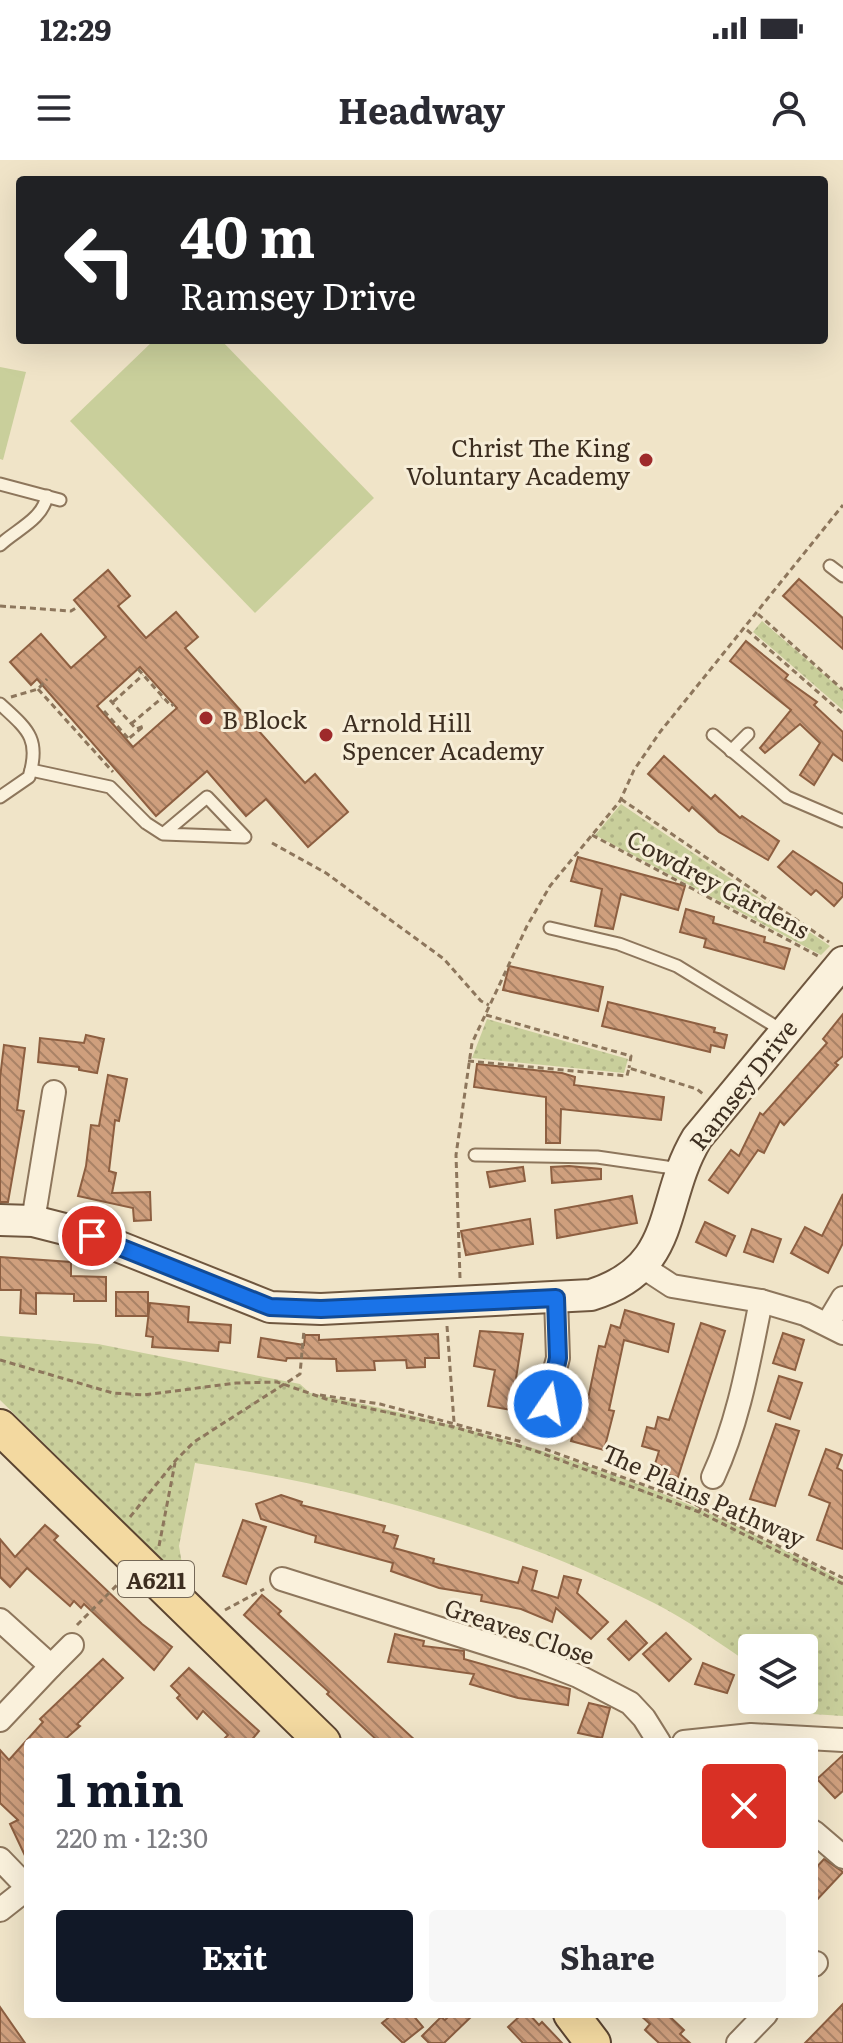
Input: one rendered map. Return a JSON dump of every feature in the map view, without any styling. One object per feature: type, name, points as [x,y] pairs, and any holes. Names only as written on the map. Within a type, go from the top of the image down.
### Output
[{"type":"main road","name":"A6211","points":[[0,1427],[201,1623],[311,1738]]},
{"type":"main road","points":[[574,2018],[593,2043]]},
{"type":"street","name":"Ramsey Drive","points":[[0,1220],[33,1221],[92,1236],[245,1300],[270,1307],[306,1310],[580,1297],[611,1289],[643,1267],[666,1227],[680,1169],[697,1138],[843,962]]},
{"type":"street","points":[[33,1221],[61,1118],[54,1092]]},
{"type":"street","points":[[643,1267],[672,1286],[761,1301],[836,1328],[843,1298]]},
{"type":"street","points":[[539,1429],[557,1408],[556,1298]]},
{"type":"street","points":[[713,1477],[732,1458],[761,1301]]},
{"type":"street","name":"Greaves Close","points":[[282,1579],[529,1657],[603,1687],[637,1710],[656,1738]]},
{"type":"street","points":[[337,1622],[343,1600]]},
{"type":"street","points":[[0,1620],[51,1666]]},
{"type":"street","points":[[0,1720],[72,1645]]},
{"type":"street","points":[[710,1738],[729,1735],[769,1738]]},
{"type":"street","points":[[818,1740],[843,1740]]},
{"type":"street","points":[[818,1838],[843,1857]]},
{"type":"street","points":[[0,1859],[24,1884]]},
{"type":"street","points":[[0,1910],[24,1891]]},
{"type":"street","points":[[738,2043],[762,2018]]},
{"type":"lane","points":[[0,484],[54,498],[34,520],[0,545]]},
{"type":"lane","points":[[830,566],[843,576]]},
{"type":"lane","points":[[0,702],[27,729],[34,744],[29,777],[0,797]]},
{"type":"lane","points":[[731,751],[748,734]]},
{"type":"lane","points":[[713,735],[787,797],[843,821]]},
{"type":"lane","points":[[31,770],[110,787],[146,823],[163,834],[245,837],[207,797],[163,834]]},
{"type":"lane","points":[[550,928],[573,928],[677,966],[783,1031]]},
{"type":"lane","points":[[475,1155],[497,1151],[597,1157],[680,1169]]},
{"type":"path","points":[[454,1427],[456,1155],[472,1043],[527,926],[550,886],[621,799],[634,770],[653,742],[843,505]]},
{"type":"path","points":[[0,606],[71,611],[79,606]]},
{"type":"path","points":[[758,614],[843,690]]},
{"type":"path","points":[[746,628],[843,714]]},
{"type":"path","points":[[138,669],[171,706],[174,704]]},
{"type":"path","points":[[104,711],[128,739],[144,726],[136,729],[112,701],[143,675]]},
{"type":"path","points":[[0,702],[38,689],[47,679]]},
{"type":"path","points":[[38,689],[115,775]]},
{"type":"path","points":[[131,724],[163,697]]},
{"type":"path","name":"Cowdrey Gardens","points":[[592,835],[821,958],[833,944],[621,799]]},
{"type":"path","points":[[272,843],[326,873],[444,959],[481,1001],[490,1005]]},
{"type":"path","points":[[468,1061],[627,1076],[631,1056],[486,1015]]},
{"type":"path","points":[[629,1068],[697,1089],[720,1107]]},
{"type":"path","points":[[113,1539],[194,1442],[300,1374],[306,1310]]},
{"type":"path","name":"The Plains Pathway","points":[[0,1360],[113,1393],[144,1395],[236,1383],[284,1384],[316,1395],[454,1427],[533,1450],[700,1510],[843,1584]]},
{"type":"path","name":"The Plains Pathway","points":[[316,1395],[327,1394],[453,1422],[582,1460],[700,1510],[843,1578]]},
{"type":"path","points":[[72,1645],[64,1638],[149,1572],[176,1460]]},
{"type":"path","points":[[201,1623],[282,1579]]},
{"type":"green space","points":[[150,344],[225,344],[374,498],[255,613],[70,421]]},
{"type":"green space","points":[[0,367],[26,372],[3,460],[0,459]]},
{"type":"green space","points":[[762,621],[843,691],[843,710],[753,632]]},
{"type":"green space","points":[[621,804],[830,946],[821,955],[595,835]]},
{"type":"green space","points":[[487,1019],[628,1059],[624,1073],[472,1058]]},
{"type":"green space","points":[[0,1336],[98,1344],[300,1384],[310,1393],[503,1439],[644,1486],[709,1513],[843,1581],[843,1716],[812,1714],[818,1714],[818,1634],[738,1634],[738,1656],[667,1610],[544,1554],[430,1515],[313,1484],[195,1463],[179,1546],[185,1582],[0,1400]]},
{"type":"building","name":"B Block","points":[[108,570],[130,596],[118,606],[146,638],[176,612],[198,637],[185,648],[305,783],[315,774],[348,812],[308,847],[266,799],[246,816],[207,771],[156,816],[37,679],[31,685],[10,662],[41,634],[71,668],[106,637],[74,600]],"holes":[[[140,667],[177,708],[133,747],[97,706]]]},
{"type":"building","points":[[799,579],[843,618],[843,649],[783,596]]},
{"type":"building","points":[[746,641],[788,675],[785,679],[817,702],[814,705],[843,732],[843,761],[833,754],[814,785],[800,775],[820,743],[800,724],[765,753],[760,748],[791,710],[730,661]]},
{"type":"building","points":[[664,756],[711,799],[715,795],[740,818],[742,816],[779,841],[768,860],[719,832],[692,807],[689,811],[648,774]]},
{"type":"building","points":[[793,851],[843,884],[843,896],[834,906],[816,890],[811,895],[778,867]]},
{"type":"building","points":[[578,857],[685,886],[678,910],[621,894],[613,929],[595,926],[602,889],[571,881]]},
{"type":"building","points":[[686,909],[714,917],[713,923],[765,937],[764,942],[790,949],[784,969],[704,947],[706,939],[680,932]]},
{"type":"building","points":[[509,966],[603,987],[598,1011],[503,990]]},
{"type":"building","points":[[608,1002],[715,1028],[714,1032],[727,1035],[724,1048],[711,1045],[710,1052],[602,1026]]},
{"type":"building","points":[[843,1014],[843,1056],[835,1063],[838,1065],[784,1125],[780,1121],[764,1153],[758,1150],[728,1193],[709,1180],[731,1150],[739,1156],[760,1113],[763,1115],[827,1043],[823,1039]]},
{"type":"building","points":[[86,1035],[104,1039],[97,1073],[79,1070],[79,1067],[38,1062],[40,1038],[84,1043]]},
{"type":"building","points":[[4,1045],[25,1048],[17,1110],[24,1111],[8,1202],[0,1202],[0,1078]]},
{"type":"building","points":[[477,1064],[562,1073],[575,1077],[574,1085],[664,1097],[661,1120],[561,1109],[560,1143],[546,1143],[546,1097],[474,1087]]},
{"type":"building","points":[[108,1075],[127,1079],[119,1121],[115,1120],[109,1171],[116,1173],[112,1193],[150,1192],[151,1220],[134,1221],[133,1208],[78,1196],[86,1166],[91,1125],[99,1126]]},
{"type":"building","points":[[523,1167],[525,1181],[490,1187],[487,1172]]},
{"type":"building","points":[[551,1167],[601,1169],[601,1179],[552,1183]]},
{"type":"building","points":[[843,1194],[843,1243],[828,1273],[791,1253],[805,1227],[822,1236]]},
{"type":"building","points":[[632,1196],[637,1223],[557,1238],[555,1210]]},
{"type":"building","points":[[530,1219],[533,1244],[466,1255],[461,1231]]},
{"type":"building","points":[[705,1222],[735,1236],[726,1256],[696,1242]]},
{"type":"building","points":[[752,1229],[781,1239],[773,1262],[744,1252]]},
{"type":"building","points":[[0,1257],[71,1262],[71,1276],[106,1277],[106,1301],[74,1301],[74,1294],[36,1293],[36,1314],[20,1313],[21,1290],[0,1290]]},
{"type":"building","points":[[116,1292],[148,1292],[148,1316],[116,1316]]},
{"type":"building","points":[[150,1303],[189,1307],[188,1322],[231,1325],[230,1343],[219,1342],[218,1351],[152,1347],[153,1337],[146,1336]]},
{"type":"building","points":[[625,1310],[674,1324],[668,1352],[624,1340],[609,1410],[614,1411],[604,1450],[571,1441],[581,1403],[587,1404],[599,1346],[605,1347],[611,1325],[620,1328]]},
{"type":"building","points":[[701,1323],[725,1331],[678,1477],[661,1473],[663,1466],[655,1464],[659,1451],[642,1446],[647,1427],[655,1429],[658,1417],[669,1420]]},
{"type":"building","points":[[480,1331],[523,1334],[511,1410],[488,1406],[495,1370],[474,1366]]},
{"type":"building","points":[[783,1333],[804,1340],[795,1370],[773,1363]]},
{"type":"building","points":[[438,1334],[439,1358],[425,1358],[425,1367],[407,1368],[406,1360],[374,1361],[375,1370],[337,1371],[336,1359],[287,1358],[286,1361],[258,1357],[261,1338],[304,1345],[305,1335],[319,1335],[319,1340]]},
{"type":"building","points":[[779,1376],[802,1383],[790,1419],[768,1411]]},
{"type":"building","points":[[776,1424],[799,1431],[775,1506],[750,1499]]},
{"type":"building","points":[[826,1449],[842,1455],[837,1468],[843,1471],[843,1549],[817,1540],[830,1503],[809,1495]]},
{"type":"building","points":[[281,1495],[302,1502],[301,1505],[385,1526],[383,1532],[398,1536],[394,1548],[434,1559],[433,1563],[518,1583],[523,1567],[537,1571],[532,1590],[558,1598],[564,1576],[581,1580],[577,1593],[608,1622],[591,1639],[556,1608],[552,1622],[521,1609],[481,1601],[482,1595],[439,1588],[391,1571],[393,1563],[315,1542],[316,1536],[261,1519],[256,1504]]},
{"type":"building","points":[[243,1520],[266,1527],[246,1584],[223,1576]]},
{"type":"building","points":[[45,1525],[58,1536],[54,1540],[142,1624],[172,1647],[154,1670],[84,1604],[81,1608],[74,1601],[70,1606],[27,1568],[10,1587],[0,1577],[0,1539],[15,1557]]},
{"type":"building","points":[[262,1595],[281,1611],[278,1614],[413,1738],[375,1738],[244,1615]]},
{"type":"building","points":[[626,1621],[647,1643],[629,1660],[608,1639]]},
{"type":"building","points":[[666,1633],[691,1659],[669,1681],[643,1654]]},
{"type":"building","points":[[395,1634],[424,1641],[423,1646],[464,1651],[464,1659],[570,1689],[568,1705],[518,1698],[470,1684],[474,1674],[388,1662]]},
{"type":"building","points":[[103,1659],[123,1678],[66,1738],[29,1738],[43,1722],[40,1719]]},
{"type":"building","points":[[703,1663],[734,1675],[727,1693],[695,1684]]},
{"type":"building","points":[[189,1668],[259,1731],[253,1738],[225,1738],[228,1735],[203,1711],[197,1719],[177,1698],[180,1695],[171,1686]]},
{"type":"building","points":[[589,1703],[610,1708],[602,1738],[578,1733]]},
{"type":"building","points":[[24,1743],[24,1854],[10,1824],[18,1820],[0,1803],[0,1750],[9,1760]]},
{"type":"building","points":[[843,1755],[843,1791],[835,1798],[818,1778]]},
{"type":"building","points":[[824,1859],[843,1872],[818,1899],[818,1866]]},
{"type":"building","points":[[843,2004],[843,2043],[805,2043]]},
{"type":"building","points":[[0,2007],[25,2043],[0,2043]]},
{"type":"building","points":[[388,2018],[415,2018],[423,2027],[403,2043],[382,2023]]},
{"type":"building","points":[[440,2018],[470,2018],[444,2043],[429,2043],[422,2036]]},
{"type":"building","points":[[518,2018],[533,2018],[539,2025],[542,2022],[562,2043],[523,2043],[508,2027]]},
{"type":"building","points":[[643,2018],[671,2018],[684,2030],[680,2034],[690,2043],[659,2043],[645,2030],[650,2024]]},
{"type":"place","name":"Christ The King Voluntary Academy","points":[[646,460]]},
{"type":"place","name":"B Block","points":[[206,718]]},
{"type":"place","name":"Arnold Hill Spencer Academy","points":[[326,735]]},
{"type":"route","points":[[92,1236],[245,1300],[270,1307],[306,1310],[556,1298],[558,1358],[548,1404]]}]
